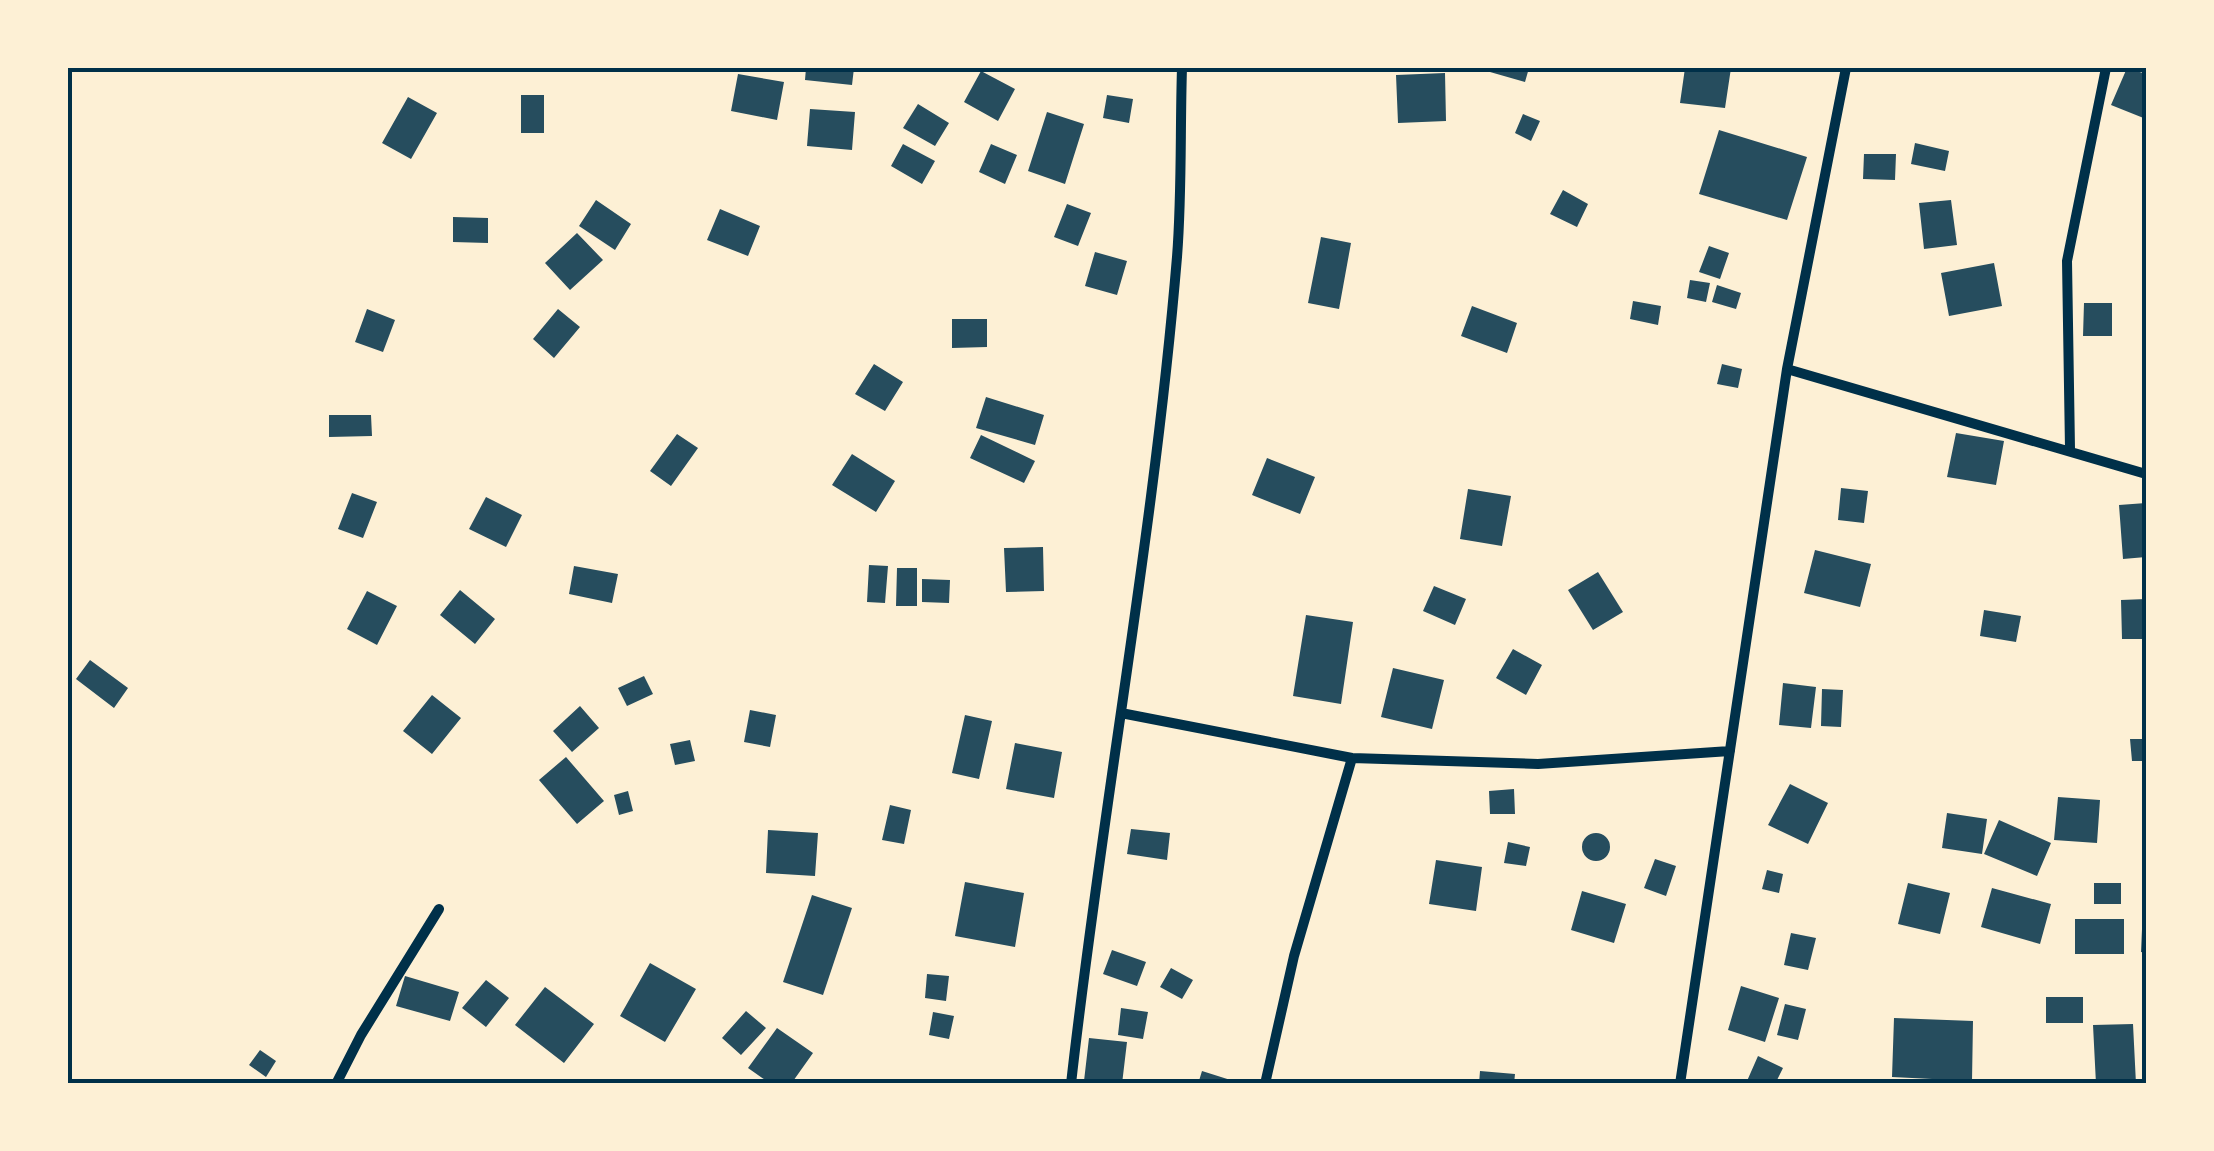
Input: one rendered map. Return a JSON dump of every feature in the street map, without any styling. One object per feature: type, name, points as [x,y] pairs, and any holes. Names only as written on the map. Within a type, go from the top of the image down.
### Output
[{"type":"street","points":[[1071,1084],[1151,510],[1177,254],[1182,68]]},
{"type":"street","points":[[1680,1084],[1786,369],[1846,68]]},
{"type":"street","points":[[2070,449],[2068,261],[2106,68]]},
{"type":"street","points":[[1786,369],[2146,474]]},
{"type":"street","points":[[1122,713],[1352,758],[1538,764],[1730,752]]},
{"type":"street","points":[[1265,1084],[1294,956],[1352,758]]},
{"type":"street","points":[[336,1084],[361,1034],[439,910]]},
{"type":"building","points":[[806,68],[854,68],[852,85],[805,80]]},
{"type":"building","points":[[1492,68],[1529,68],[1525,82],[1490,72]]},
{"type":"building","points":[[1685,68],[1731,68],[1725,108],[1680,103]]},
{"type":"building","points":[[2127,68],[2146,74],[2146,119],[2111,105]]},
{"type":"building","points":[[981,71],[1015,89],[998,121],[964,102]]},
{"type":"building","points":[[1445,73],[1446,121],[1398,123],[1396,75]]},
{"type":"building","points":[[738,74],[784,82],[777,120],[731,111]]},
{"type":"building","points":[[521,95],[544,95],[544,133],[521,133]]},
{"type":"building","points":[[1107,95],[1133,99],[1129,123],[1103,118]]},
{"type":"building","points":[[408,97],[437,113],[411,159],[382,143]]},
{"type":"building","points":[[918,104],[949,123],[935,146],[903,128]]},
{"type":"building","points":[[810,109],[855,112],[852,150],[807,146]]},
{"type":"building","points":[[1047,112],[1084,124],[1065,184],[1028,171]]},
{"type":"building","points":[[1523,114],[1540,121],[1531,141],[1515,133]]},
{"type":"building","points":[[1719,130],[1807,157],[1787,220],[1699,194]]},
{"type":"building","points":[[1915,143],[1949,151],[1945,171],[1911,164]]},
{"type":"building","points":[[903,144],[935,161],[922,184],[891,166]]},
{"type":"building","points":[[991,144],[1017,155],[1005,184],[979,172]]},
{"type":"building","points":[[1864,154],[1896,154],[1895,180],[1863,179]]},
{"type":"building","points":[[1563,190],[1588,204],[1577,227],[1550,214]]},
{"type":"building","points":[[596,200],[631,224],[615,250],[579,226]]},
{"type":"building","points":[[1951,200],[1957,245],[1924,249],[1919,203]]},
{"type":"building","points":[[1067,204],[1091,213],[1078,246],[1054,237]]},
{"type":"building","points":[[720,209],[760,226],[748,256],[707,240]]},
{"type":"building","points":[[453,217],[488,218],[488,243],[453,242]]},
{"type":"building","points":[[577,233],[603,260],[570,290],[545,263]]},
{"type":"building","points":[[1321,237],[1351,243],[1339,309],[1308,303]]},
{"type":"building","points":[[1709,246],[1729,253],[1720,279],[1699,272]]},
{"type":"building","points":[[1095,252],[1127,261],[1117,295],[1085,286]]},
{"type":"building","points":[[1994,263],[2002,306],[1949,316],[1941,273]]},
{"type":"building","points":[[1690,280],[1710,283],[1706,302],[1687,298]]},
{"type":"building","points":[[1717,285],[1741,293],[1736,309],[1712,302]]},
{"type":"building","points":[[1633,301],[1661,306],[1658,325],[1630,319]]},
{"type":"building","points":[[2084,303],[2112,303],[2112,336],[2083,336]]},
{"type":"building","points":[[1472,306],[1517,323],[1507,353],[1461,336]]},
{"type":"building","points":[[367,309],[395,320],[383,352],[355,342]]},
{"type":"building","points":[[558,309],[580,327],[554,358],[533,339]]},
{"type":"building","points":[[952,319],[987,319],[987,347],[952,348]]},
{"type":"building","points":[[874,364],[903,382],[885,411],[855,394]]},
{"type":"building","points":[[1722,364],[1742,369],[1738,388],[1717,384]]},
{"type":"building","points":[[986,397],[1044,415],[1035,445],[976,428]]},
{"type":"building","points":[[329,415],[371,415],[372,436],[329,437]]},
{"type":"building","points":[[1956,433],[2004,441],[1996,485],[1947,477]]},
{"type":"building","points":[[677,434],[698,448],[671,486],[650,471]]},
{"type":"building","points":[[981,435],[1035,461],[1024,483],[970,458]]},
{"type":"building","points":[[852,454],[895,481],[876,512],[832,485]]},
{"type":"building","points":[[1267,458],[1315,477],[1300,514],[1252,495]]},
{"type":"building","points":[[1841,488],[1868,491],[1864,523],[1838,520]]},
{"type":"building","points":[[1468,489],[1511,496],[1502,546],[1460,539]]},
{"type":"building","points":[[352,493],[377,502],[363,538],[338,529]]},
{"type":"building","points":[[486,497],[522,515],[506,547],[469,529]]},
{"type":"building","points":[[2146,503],[2146,557],[2123,559],[2119,505]]},
{"type":"building","points":[[1043,547],[1044,591],[1006,592],[1004,548]]},
{"type":"building","points":[[1815,550],[1871,564],[1860,607],[1804,593]]},
{"type":"building","points":[[869,565],[888,566],[885,603],[867,602]]},
{"type":"building","points":[[574,566],[618,574],[612,603],[569,594]]},
{"type":"building","points":[[897,568],[917,568],[917,606],[896,606]]},
{"type":"building","points":[[1598,572],[1623,612],[1593,630],[1568,590]]},
{"type":"building","points":[[922,579],[950,580],[949,603],[922,602]]},
{"type":"building","points":[[1434,586],[1466,599],[1455,625],[1423,611]]},
{"type":"building","points":[[460,590],[495,619],[475,644],[440,615]]},
{"type":"building","points":[[367,591],[397,606],[377,645],[347,629]]},
{"type":"building","points":[[2146,599],[2146,639],[2122,639],[2121,600]]},
{"type":"building","points":[[1984,610],[2021,616],[2016,642],[1980,636]]},
{"type":"building","points":[[1306,615],[1353,622],[1341,704],[1293,696]]},
{"type":"building","points":[[1513,649],[1542,665],[1526,695],[1496,678]]},
{"type":"building","points":[[90,660],[128,688],[114,708],[76,679]]},
{"type":"building","points":[[1393,668],[1444,680],[1432,729],[1381,717]]},
{"type":"building","points":[[644,676],[653,694],[627,706],[618,688]]},
{"type":"building","points":[[1783,683],[1816,687],[1811,728],[1779,725]]},
{"type":"building","points":[[1822,689],[1843,690],[1841,727],[1821,726]]},
{"type":"building","points":[[432,695],[461,718],[432,754],[403,731]]},
{"type":"building","points":[[580,706],[599,728],[572,752],[553,731]]},
{"type":"building","points":[[750,710],[776,715],[770,747],[744,742]]},
{"type":"building","points":[[965,715],[992,721],[979,779],[952,773]]},
{"type":"building","points":[[2130,739],[2146,739],[2146,761],[2132,761]]},
{"type":"building","points":[[690,740],[695,761],[675,765],[670,744]]},
{"type":"building","points":[[1015,743],[1062,752],[1054,798],[1006,789]]},
{"type":"building","points":[[566,757],[604,801],[577,824],[539,780]]},
{"type":"building","points":[[1790,784],[1828,803],[1808,844],[1768,825]]},
{"type":"building","points":[[1514,789],[1515,814],[1490,814],[1489,791]]},
{"type":"building","points":[[628,791],[633,811],[619,815],[614,795]]},
{"type":"building","points":[[2058,797],[2100,800],[2097,843],[2054,840]]},
{"type":"building","points":[[890,805],[911,810],[904,844],[882,840]]},
{"type":"building","points":[[1947,813],[1987,819],[1982,854],[1942,848]]},
{"type":"building","points":[[1999,820],[2051,843],[2037,876],[1984,854]]},
{"type":"building","points":[[1131,829],[1170,833],[1167,860],[1127,854]]},
{"type":"building","points":[[768,830],[818,833],[815,876],[766,873]]},
{"type":"building","points":[[1596,833],[1606,837],[1610,847],[1606,857],[1596,861],[1586,857],[1582,847],[1586,837]]},
{"type":"building","points":[[1508,842],[1530,847],[1526,866],[1504,863]]},
{"type":"building","points":[[1655,859],[1676,866],[1666,896],[1644,888]]},
{"type":"building","points":[[1436,860],[1482,867],[1476,911],[1429,904]]},
{"type":"building","points":[[1767,870],[1783,874],[1779,893],[1762,889]]},
{"type":"building","points":[[965,882],[1024,893],[1015,947],[955,936]]},
{"type":"building","points":[[1908,883],[1950,893],[1940,934],[1898,924]]},
{"type":"building","points":[[2094,883],[2121,883],[2121,904],[2094,904]]},
{"type":"building","points":[[1992,888],[2051,904],[2040,944],[1981,927]]},
{"type":"building","points":[[1582,891],[1626,904],[1614,943],[1571,930]]},
{"type":"building","points":[[812,895],[852,908],[823,995],[783,982]]},
{"type":"building","points":[[2146,906],[2146,953],[2141,952]]},
{"type":"building","points":[[2075,919],[2124,919],[2124,954],[2075,954]]},
{"type":"building","points":[[1791,933],[1816,938],[1808,970],[1784,965]]},
{"type":"building","points":[[1112,950],[1146,962],[1137,986],[1103,974]]},
{"type":"building","points":[[650,963],[696,989],[665,1042],[620,1016]]},
{"type":"building","points":[[1171,968],[1193,980],[1182,999],[1160,987]]},
{"type":"building","points":[[927,974],[949,976],[946,1001],[925,998]]},
{"type":"building","points":[[405,976],[459,992],[450,1021],[396,1006]]},
{"type":"building","points":[[486,980],[509,998],[486,1027],[462,1008]]},
{"type":"building","points":[[1741,986],[1779,998],[1765,1042],[1728,1030]]},
{"type":"building","points":[[545,987],[594,1024],[564,1063],[515,1025]]},
{"type":"building","points":[[2046,997],[2083,997],[2083,1023],[2046,1023]]},
{"type":"building","points":[[1785,1004],[1806,1009],[1798,1040],[1777,1035]]},
{"type":"building","points":[[1121,1008],[1148,1012],[1143,1039],[1118,1035]]},
{"type":"building","points":[[746,1011],[766,1028],[741,1055],[722,1038]]},
{"type":"building","points":[[933,1012],[954,1016],[949,1039],[929,1035]]},
{"type":"building","points":[[1894,1018],[1973,1021],[1972,1081],[1892,1077]]},
{"type":"building","points":[[2133,1024],[2136,1084],[2096,1084],[2093,1025]]},
{"type":"building","points":[[777,1028],[813,1053],[791,1084],[771,1084],[748,1068]]},
{"type":"building","points":[[1089,1038],[1127,1042],[1122,1084],[1084,1081]]},
{"type":"building","points":[[260,1050],[276,1061],[266,1077],[249,1065]]},
{"type":"building","points":[[1758,1056],[1783,1068],[1775,1084],[1747,1081]]},
{"type":"building","points":[[1202,1071],[1240,1083],[1240,1084],[1198,1084]]},
{"type":"building","points":[[1480,1071],[1515,1074],[1514,1084],[1479,1084]]}]
